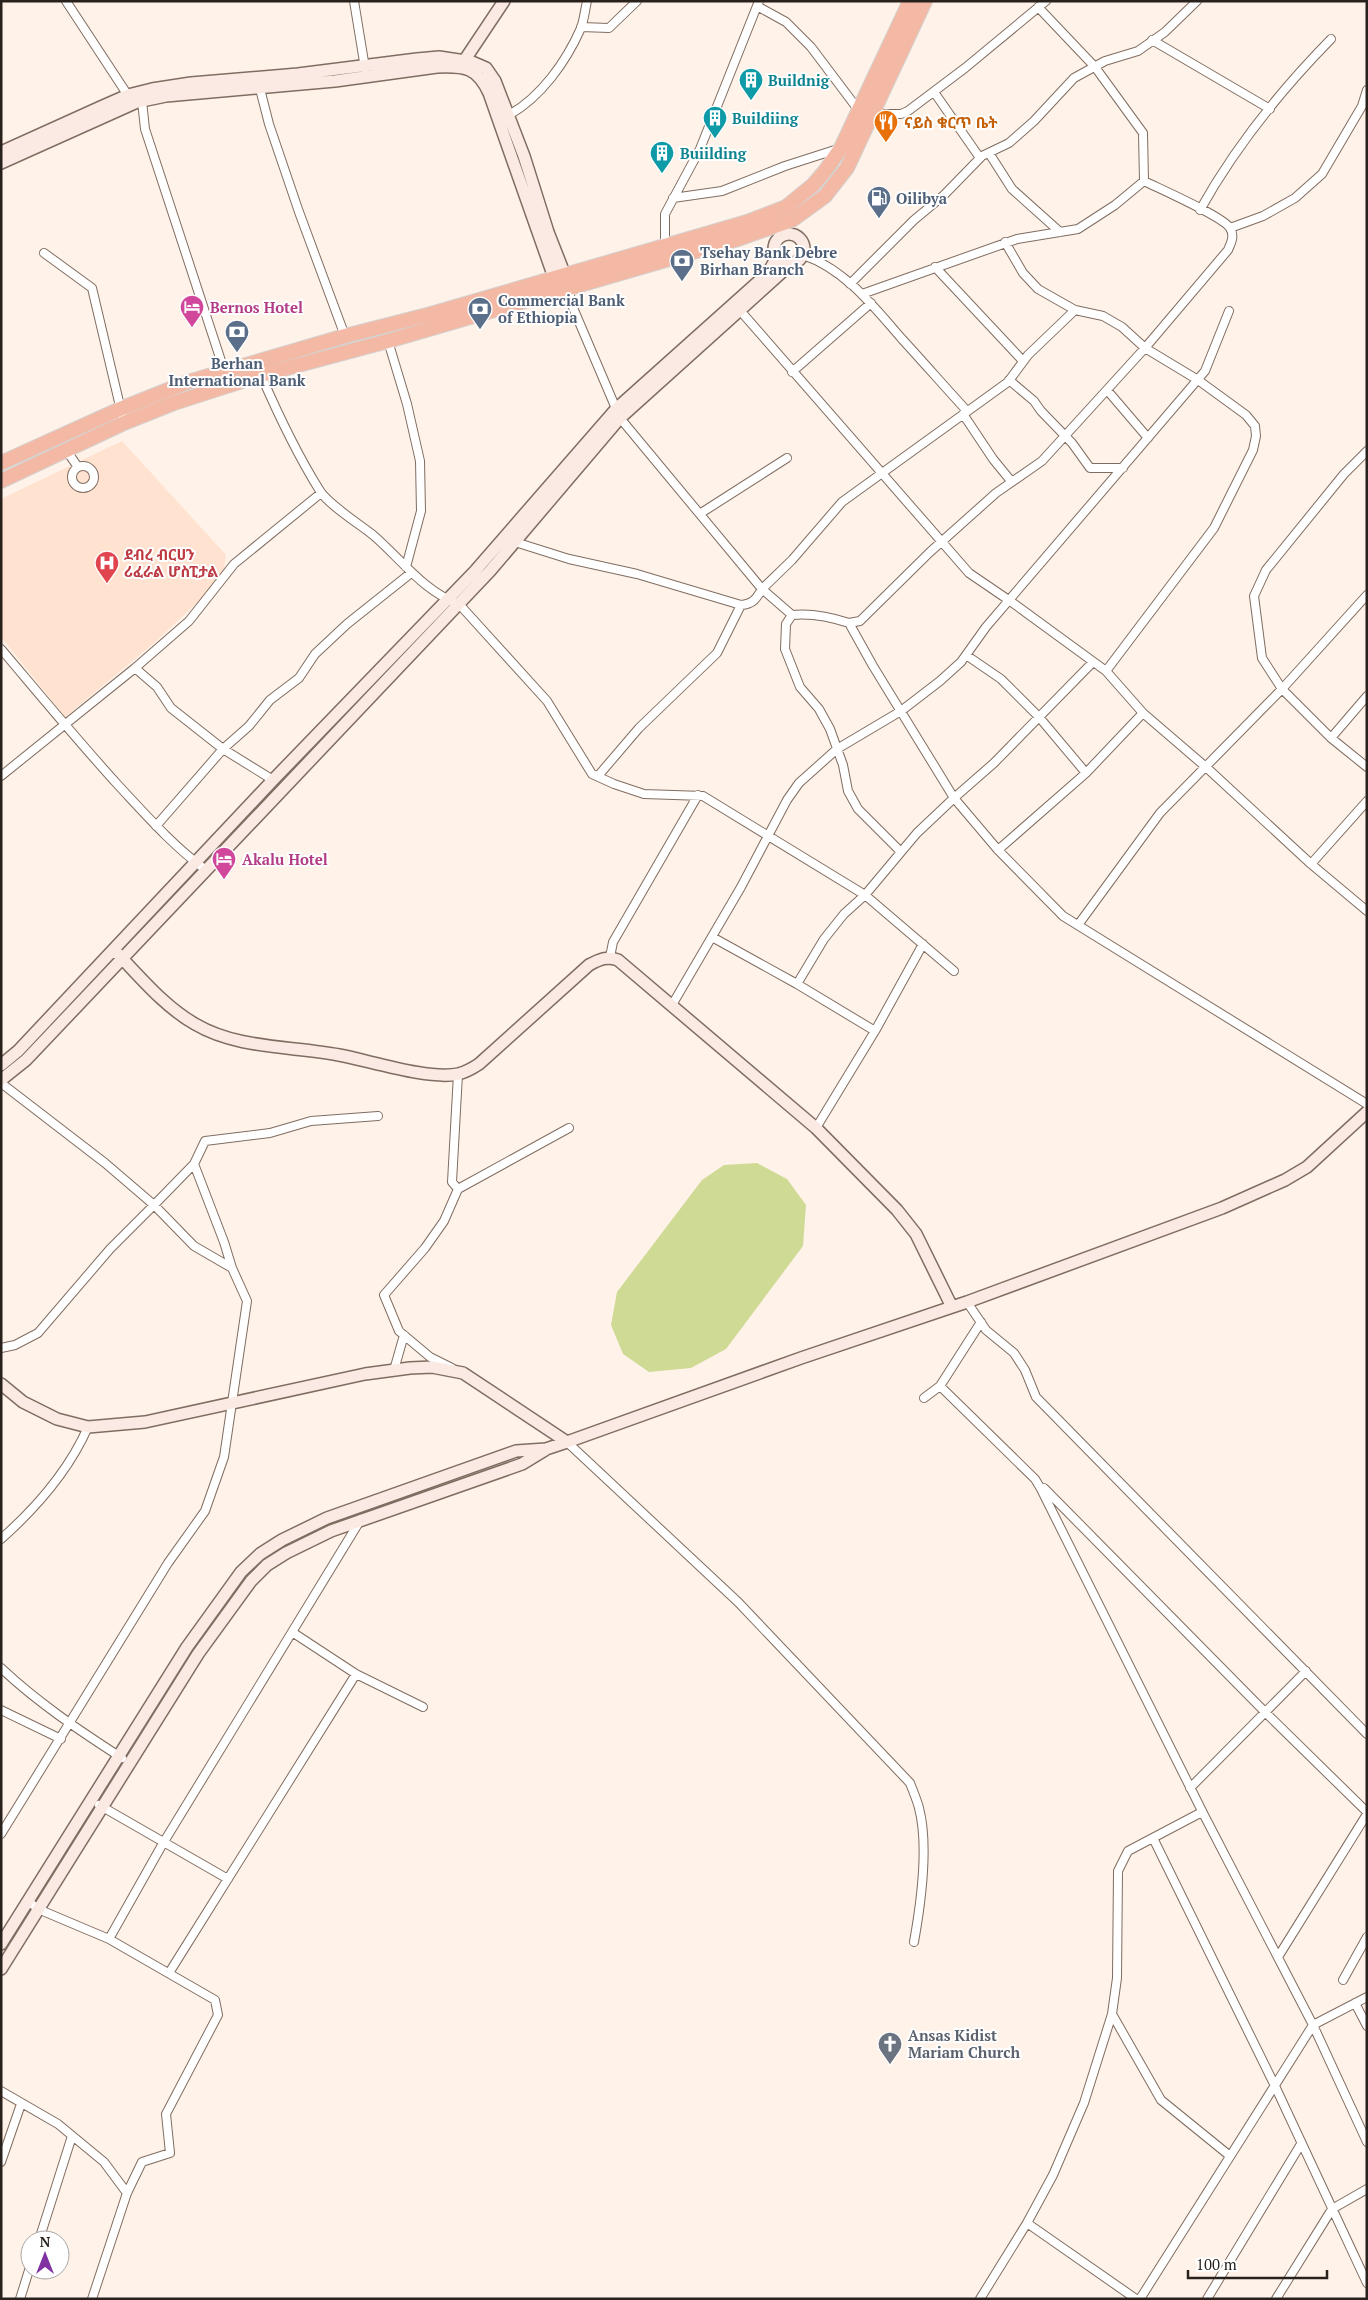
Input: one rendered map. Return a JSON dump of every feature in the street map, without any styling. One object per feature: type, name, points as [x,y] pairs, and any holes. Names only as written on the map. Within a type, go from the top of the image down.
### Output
[{"type":"highway","points":[[1,463],[120,409],[188,382],[345,336],[562,283],[765,223],[813,185],[841,148],[910,1]]},
{"type":"highway","points":[[1,481],[124,423],[174,402],[260,375],[388,341],[562,283],[665,246],[765,223],[792,220],[824,196],[847,168],[925,1]]},
{"type":"street","points":[[66,1],[134,100],[228,385]]},
{"type":"street","points":[[354,1],[366,71]]},
{"type":"street","points":[[462,64],[504,1]]},
{"type":"street","points":[[509,115],[525,106],[540,91],[556,70],[582,27],[587,1]]},
{"type":"street","points":[[582,27],[609,28],[637,1]]},
{"type":"street","points":[[665,246],[665,214],[700,149],[758,4],[786,22],[811,47],[858,112],[873,115],[901,114],[908,111],[965,68],[1046,1]]},
{"type":"street","points":[[850,284],[914,220],[944,195],[980,158],[1009,143],[1034,121],[1074,78],[1105,61],[1138,51],[1165,32],[1197,1]]},
{"type":"street","points":[[1038,7],[1095,67],[1143,132],[1144,181]]},
{"type":"street","points":[[1200,210],[1223,169],[1300,71],[1331,39]]},
{"type":"street","points":[[1152,40],[1270,109]]},
{"type":"street","points":[[1,152],[134,100],[366,71],[439,57],[462,64],[486,68],[495,81],[509,115],[548,232],[562,283]]},
{"type":"street","points":[[462,64],[482,78],[490,93],[562,283],[618,414],[762,589],[792,615],[802,614],[834,618],[849,623],[860,620],[996,493],[1042,461],[1145,348],[1228,250],[1233,237],[1230,228],[1144,181]]},
{"type":"street","points":[[259,84],[269,124],[299,212],[345,336]]},
{"type":"street","points":[[1230,228],[1263,216],[1294,198],[1322,174],[1362,106],[1367,90]]},
{"type":"street","points":[[934,92],[980,158]]},
{"type":"street","points":[[1,163],[134,100]]},
{"type":"street","points":[[674,198],[722,191],[785,166],[841,148],[856,151]]},
{"type":"street","points":[[989,153],[1012,189],[1060,232]]},
{"type":"street","points":[[862,294],[1005,242],[1078,229],[1115,205],[1144,181]]},
{"type":"street","points":[[786,207],[804,246],[803,256]]},
{"type":"street","points":[[765,223],[775,245],[777,257],[782,262],[791,264]]},
{"type":"street","points":[[775,245],[785,235],[799,238]]},
{"type":"street","points":[[1005,242],[1023,273],[1038,289],[1075,310],[1103,316],[1122,327],[1145,348],[1198,380],[1246,415],[1255,426],[1256,436],[1253,450],[1214,528],[1106,671]]},
{"type":"street","points":[[44,253],[92,288],[124,423]]},
{"type":"street","points":[[232,1268],[194,1246],[154,1205],[105,1163],[1,1082],[26,1060],[196,863],[446,600],[618,414],[737,308],[803,256],[817,260],[833,269],[862,294],[965,413],[993,459],[1012,482]]},
{"type":"street","points":[[737,308],[768,273],[777,257]]},
{"type":"street","points":[[935,266],[1023,361]]},
{"type":"street","points":[[792,372],[871,304]]},
{"type":"street","points":[[737,308],[969,574],[1009,600],[1106,671],[1143,713],[1207,768],[1312,864],[1366,908]]},
{"type":"street","points":[[515,542],[569,559],[636,574],[741,605],[750,604],[756,599],[762,589],[792,560],[842,502],[1009,380],[1023,361],[1075,310]]},
{"type":"street","points":[[672,1005],[712,937],[787,800],[799,782],[837,748],[901,711],[961,662],[986,627],[1205,371],[1229,311]]},
{"type":"street","points":[[156,826],[223,749],[249,726],[270,700],[298,678],[315,654],[409,570],[421,511],[420,461],[407,404],[388,341]]},
{"type":"street","points":[[260,375],[321,493],[375,537],[409,570],[446,600],[459,604],[547,700],[592,774],[644,794],[703,796],[864,895],[954,971]]},
{"type":"street","points":[[1009,380],[1034,400],[1040,411],[1065,434],[1090,468],[1123,468]]},
{"type":"street","points":[[1106,390],[1148,438]]},
{"type":"street","points":[[1,1065],[18,1051],[206,870],[459,604],[515,542],[618,414]]},
{"type":"street","points":[[66,450],[78,467]]},
{"type":"street","points":[[1367,451],[1344,474],[1266,570],[1254,596],[1262,658],[1282,689],[1331,738],[1367,767]]},
{"type":"street","points":[[701,513],[787,458]]},
{"type":"street","points":[[1,776],[135,668],[189,621],[234,564],[321,493]]},
{"type":"street","points":[[1078,925],[1160,813],[1207,768],[1364,606],[1367,595]]},
{"type":"street","points":[[598,776],[639,728],[717,654],[741,605]]},
{"type":"street","points":[[792,615],[786,624],[784,649],[800,687],[819,709],[830,729],[848,791],[858,809],[901,852]]},
{"type":"street","points":[[849,623],[873,666],[954,798],[998,850],[1063,916],[1367,1104]]},
{"type":"street","points":[[1,649],[64,725],[156,826],[206,870]]},
{"type":"street","points":[[966,655],[1002,679],[1039,717],[1086,773]]},
{"type":"street","points":[[797,984],[824,939],[918,832],[994,763],[1093,662]]},
{"type":"street","points":[[135,668],[157,687],[171,708],[223,749],[273,780]]},
{"type":"street","points":[[1331,738],[1367,696]]},
{"type":"street","points":[[998,850],[1086,773],[1143,713]]},
{"type":"street","points":[[610,957],[613,942],[698,795]]},
{"type":"street","points":[[1312,864],[1367,801]]},
{"type":"street","points":[[712,937],[797,984],[875,1031]]},
{"type":"street","points":[[816,1128],[875,1031],[923,944]]},
{"type":"street","points":[[118,954],[173,1009],[196,1025],[219,1035],[240,1040],[338,1054],[422,1072],[458,1074],[479,1064],[589,965],[600,959],[610,957],[618,960],[816,1128],[897,1210],[916,1234],[952,1307]]},
{"type":"street","points":[[458,1074],[452,1182],[458,1189]]},
{"type":"street","points":[[1,1944],[187,1647],[241,1572],[260,1554],[282,1540],[327,1518],[516,1451],[546,1449],[568,1442],[801,1358],[967,1302],[1222,1208],[1285,1180],[1307,1167],[1367,1112]]},
{"type":"street","points":[[1,1348],[15,1344],[38,1333],[110,1249],[194,1164],[204,1141],[270,1132],[311,1121],[378,1116]]},
{"type":"street","points":[[568,1128],[458,1189],[444,1221],[425,1248],[384,1296],[399,1331],[430,1357],[462,1373],[568,1442],[738,1602],[910,1783],[920,1809],[923,1839],[920,1906],[914,1942]]},
{"type":"street","points":[[1,1834],[168,1563],[204,1511],[224,1457],[247,1301],[232,1268],[194,1164]]},
{"type":"street","points":[[967,1302],[986,1330],[1014,1353],[1025,1370],[1036,1397],[1367,1734]]},
{"type":"street","points":[[924,1398],[940,1386],[981,1322]]},
{"type":"street","points":[[394,1370],[404,1335]]},
{"type":"street","points":[[1,1384],[23,1402],[56,1419],[88,1428],[145,1422],[365,1374],[432,1367],[462,1373]]},
{"type":"street","points":[[940,1386],[1367,1813],[1278,1957]]},
{"type":"street","points":[[1,1539],[24,1519],[72,1459],[88,1428]]},
{"type":"street","points":[[1,1968],[198,1654],[251,1581],[267,1565],[286,1553],[331,1531],[522,1464],[546,1449]]},
{"type":"street","points":[[1035,1480],[1202,1812],[1313,2025],[1367,2142]]},
{"type":"street","points":[[357,1508],[362,1520]]},
{"type":"street","points":[[109,1940],[165,1841],[362,1520]]},
{"type":"street","points":[[292,1632],[356,1674],[423,1707]]},
{"type":"street","points":[[1,1668],[70,1723],[130,1763]]},
{"type":"street","points":[[1190,1788],[1306,1671]]},
{"type":"street","points":[[169,1973],[356,1674]]},
{"type":"street","points":[[1,1710],[61,1738]]},
{"type":"street","points":[[91,1801],[165,1841],[228,1879]]},
{"type":"street","points":[[980,2299],[1027,2223],[1053,2175],[1084,2103],[1112,2014],[1117,1978],[1118,1870],[1128,1851],[1202,1812]]},
{"type":"street","points":[[1153,1838],[1275,2086],[1367,2283]]},
{"type":"street","points":[[28,1901],[38,1909],[109,1940],[215,2000],[218,2015],[166,2114],[170,2153],[142,2162],[127,2193],[92,2299]]},
{"type":"street","points":[[1343,1980],[1367,1937]]},
{"type":"street","points":[[1027,2223],[1138,2299],[1313,2025],[1367,1997]]},
{"type":"street","points":[[1355,2003],[1367,2026]]},
{"type":"street","points":[[1112,2014],[1160,2100],[1230,2156]]},
{"type":"street","points":[[1,2091],[58,2124],[104,2162],[127,2193]]},
{"type":"street","points":[[1,2162],[21,2104]]},
{"type":"street","points":[[42,2230],[72,2136]]},
{"type":"street","points":[[1207,2299],[1301,2144]]},
{"type":"street","points":[[1276,2299],[1332,2209],[1367,2189]]},
{"type":"street","points":[[20,2299],[26,2280]]},
{"type":"shaded area","name":"ደብረ ብርሀን ሪፈራል ሆስፒታል","points":[[122,441],[226,555],[224,570],[201,599],[153,644],[65,717],[1,637],[1,499]]},
{"type":"green space","points":[[757,1163],[787,1179],[806,1205],[803,1246],[726,1349],[691,1368],[649,1372],[623,1354],[611,1325],[617,1292],[702,1180],[724,1165]]},
{"type":"place","name":"Buildnig","points":[[751,101]]},
{"type":"place","name":"Buildiing","points":[[715,139]]},
{"type":"place","name":"ናይስ ቁርጥ ቤት","points":[[886,143]]},
{"type":"place","name":"Buiilding","points":[[662,174]]},
{"type":"place","name":"Oilibya","points":[[879,219]]},
{"type":"place","name":"Tsehay Bank Debre Birhan Branch","points":[[682,282]]},
{"type":"place","name":"Bernos Hotel","points":[[192,328]]},
{"type":"place","name":"Commercial Bank of Ethiopia","points":[[480,330]]},
{"type":"place","name":"Berhan International Bank","points":[[237,353]]},
{"type":"place","name":"ደብረ ብርሀን ሪፈራል ሆስፒታል","points":[[107,584]]},
{"type":"place","name":"Akalu Hotel","points":[[224,880]]},
{"type":"place","name":"Ansas Kidist Mariam Church","points":[[890,2065]]}]
